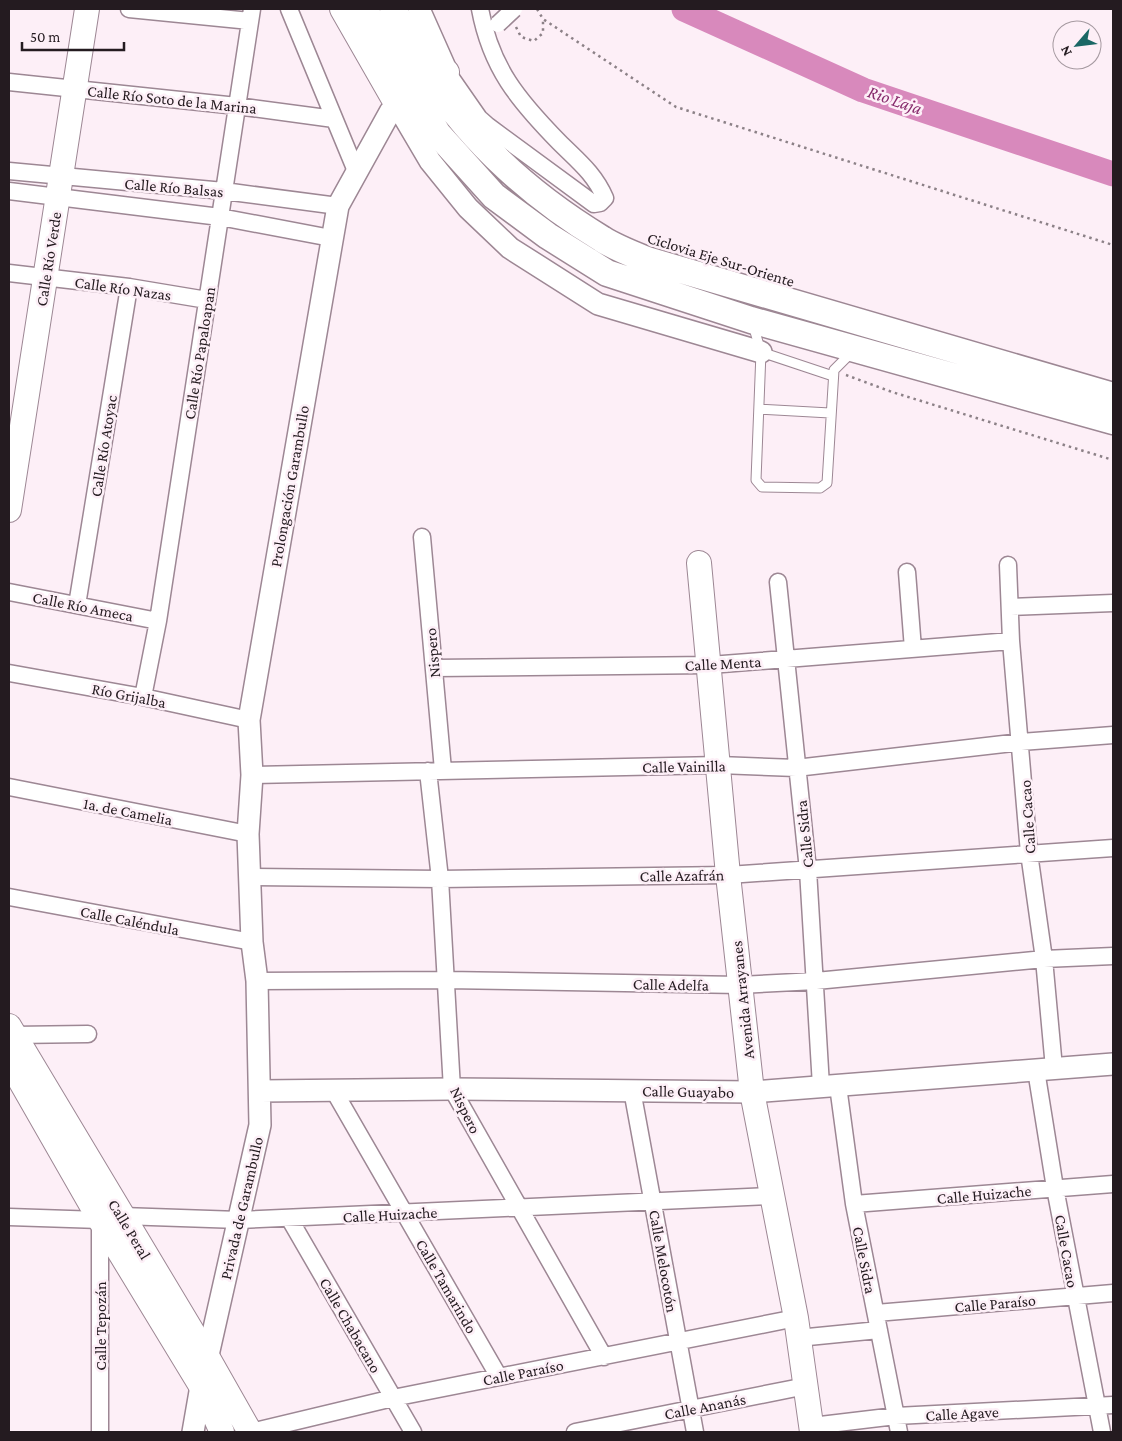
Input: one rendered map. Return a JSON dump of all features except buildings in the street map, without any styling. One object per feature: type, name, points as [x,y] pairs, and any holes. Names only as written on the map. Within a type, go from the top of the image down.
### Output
[{"type":"main road","name":"Calle Río Verde","points":[[9,510],[88,9]]},
{"type":"main road","points":[[342,9],[423,89],[474,122],[507,169],[557,210],[604,241],[647,260],[1113,396]]},
{"type":"main road","points":[[364,9],[423,89]]},
{"type":"main road","points":[[393,9],[438,134],[439,153],[548,236],[607,273],[751,320],[1113,421]]},
{"type":"main road","name":"Avenida Arrayanes","points":[[699,563],[728,874],[752,1092],[797,1328],[812,1429]]},
{"type":"main road","name":"Calle Peral","points":[[11,1031],[201,1386],[222,1432]]},
{"type":"main road","name":"Calle Peral","points":[[9,1061],[111,1218],[208,1358],[251,1432]]},
{"type":"street","points":[[129,9],[251,15]]},
{"type":"street","points":[[289,9],[356,171]]},
{"type":"street","points":[[419,9],[423,89]]},
{"type":"street","points":[[480,9],[485,38],[499,68],[525,108],[597,180],[605,198],[600,203],[594,204],[474,122],[439,153],[468,208],[510,248],[598,304],[761,352]]},
{"type":"street","name":"Calle Río Papaloapan","points":[[143,697],[158,621],[251,15]]},
{"type":"street","points":[[485,38],[508,19]]},
{"type":"street","name":"Calle Río Soto de la Marina","points":[[9,82],[237,106],[334,119]]},
{"type":"street","name":"Prolongación Garambullo","points":[[257,981],[252,942],[249,877],[248,834],[252,775],[249,720],[331,238],[338,206],[390,112],[423,89]]},
{"type":"street","name":"Calle Río Balsas","points":[[9,171],[59,188],[331,238]]},
{"type":"street","name":"Calle Río Balsas","points":[[9,191],[59,188],[224,191],[338,206]]},
{"type":"street","name":"Calle Río Nazas","points":[[9,273],[129,287],[207,300]]},
{"type":"street","name":"Calle Río Atoyac","points":[[77,605],[129,287]]},
{"type":"street","name":"Nispero","points":[[422,537],[434,668],[435,770],[452,1089],[604,1357]]},
{"type":"street","name":"Calle Cacao","points":[[1008,565],[1011,640],[1022,742],[1029,853],[1044,959],[1045,1069],[1055,1188],[1075,1296],[1105,1406],[1102,1432]]},
{"type":"street","points":[[907,572],[913,648]]},
{"type":"street","name":"Calle Sidra","points":[[778,582],[784,659],[808,870],[816,981],[830,1086],[899,1432]]},
{"type":"street","name":"Calle Río Ameca","points":[[9,592],[158,621]]},
{"type":"street","points":[[1011,607],[1113,603]]},
{"type":"street","name":"Calle Menta","points":[[434,668],[710,665],[1011,640]]},
{"type":"street","name":"Río Grijalba","points":[[9,673],[143,697],[249,720]]},
{"type":"street","name":"Calle Vainilla","points":[[252,775],[719,765],[796,768],[1022,742],[1113,735]]},
{"type":"street","name":"1a. de Camelia","points":[[9,787],[248,834]]},
{"type":"street","name":"Calle Azafrán","points":[[249,877],[440,879],[728,874],[1113,848]]},
{"type":"street","name":"Calle Caléndula","points":[[9,897],[252,942]]},
{"type":"street","name":"Calle Adelfa","points":[[257,981],[446,980],[740,985],[816,981],[1044,959],[1113,956]]},
{"type":"street","name":"Privada de Garambullo","points":[[193,1432],[201,1386],[260,1125],[261,1091],[257,981]]},
{"type":"street","points":[[11,1031],[88,1034]]},
{"type":"street","name":"Calle Guayabo","points":[[261,1091],[452,1089],[752,1092],[1113,1064]]},
{"type":"street","name":"Calle Melocotón","points":[[632,1090],[695,1432]]},
{"type":"street","name":"Calle Tamarindo","points":[[334,1091],[499,1377]]},
{"type":"street","name":"Calle Huizache","points":[[854,1204],[1113,1184]]},
{"type":"street","name":"Calle Huizache","points":[[9,1217],[239,1220],[772,1196]]},
{"type":"street","name":"Calle Tepozán","points":[[100,1432],[111,1218]]},
{"type":"street","name":"Calle Chabacano","points":[[289,1218],[413,1432]]},
{"type":"street","name":"Calle Paraíso","points":[[876,1313],[1113,1293]]},
{"type":"street","name":"Calle Paraíso","points":[[251,1432],[393,1398],[678,1342],[797,1328],[879,1330]]},
{"type":"street","name":"Calle Ananás","points":[[575,1432],[806,1386]]},
{"type":"street","name":"Calle Agave","points":[[812,1429],[896,1416],[1105,1406]]},
{"type":"lane","points":[[751,320],[761,352],[756,480],[762,487],[820,488],[827,483],[834,370],[855,349]]},
{"type":"lane","points":[[761,352],[833,376]]},
{"type":"lane","points":[[759,410],[830,413]]},
{"type":"path","points":[[537,9],[543,19],[676,107],[1113,245]]},
{"type":"path","points":[[508,19],[521,37],[534,41],[543,33],[543,19]]},
{"type":"waterway","name":"Rio Laja","points":[[684,9],[863,90],[1113,174]]}]
